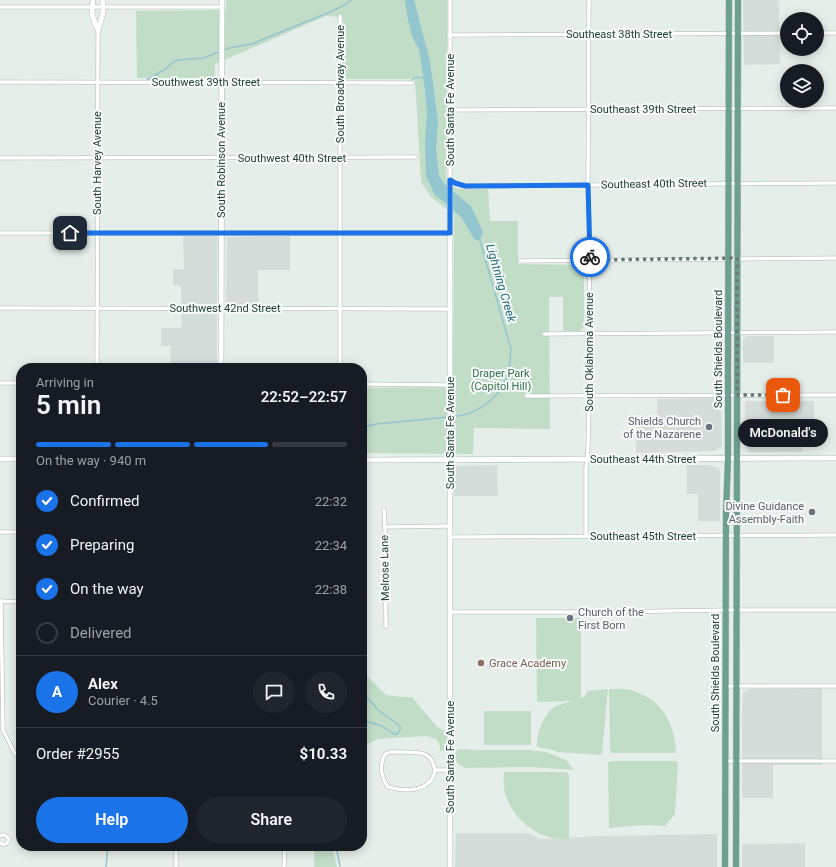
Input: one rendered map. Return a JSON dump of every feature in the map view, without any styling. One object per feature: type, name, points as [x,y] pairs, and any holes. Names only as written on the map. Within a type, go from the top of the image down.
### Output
[{"type":"main road","name":"South Shields Boulevard","points":[[725,867],[729,0]]},
{"type":"main road","name":"South Shields Boulevard","points":[[736,867],[738,0]]},
{"type":"street","name":"South Harvey Avenue","points":[[93,0],[92,15],[98,30]]},
{"type":"street","name":"South Harvey Avenue","points":[[97,363],[98,30],[102,17],[103,0]]},
{"type":"street","name":"South Robinson Avenue","points":[[221,363],[222,0]]},
{"type":"street","name":"South Santa Fe Avenue","points":[[450,0],[450,867]]},
{"type":"street","name":"South Oklahoma Avenue","points":[[586,536],[590,260],[588,185],[589,0]]},
{"type":"street","points":[[0,7],[222,7]]},
{"type":"street","name":"South Broadway Avenue","points":[[340,16],[340,363]]},
{"type":"street","name":"Southeast 38th Street","points":[[450,35],[780,33]]},
{"type":"street","points":[[824,33],[836,33]]},
{"type":"street","name":"Southwest 39th Street","points":[[0,82],[413,83]]},
{"type":"street","name":"Southeast 39th Street","points":[[450,110],[836,108]]},
{"type":"street","name":"Southwest 40th Street","points":[[0,158],[416,158]]},
{"type":"street","name":"Southeast 40th Street","points":[[450,180],[465,186],[836,183]]},
{"type":"street","points":[[0,232],[450,233]]},
{"type":"street","points":[[520,261],[836,258]]},
{"type":"street","name":"Southwest 42nd Street","points":[[0,308],[450,309]]},
{"type":"street","points":[[544,334],[836,332]]},
{"type":"street","points":[[0,383],[16,383]]},
{"type":"street","points":[[367,384],[450,385]]},
{"type":"street","points":[[526,396],[836,395]]},
{"type":"street","name":"Southeast 44th Street","points":[[367,460],[836,458]]},
{"type":"street","points":[[0,459],[16,459]]},
{"type":"street","name":"Melrose Lane","points":[[384,509],[386,627]]},
{"type":"street","points":[[385,527],[450,526]]},
{"type":"street","points":[[0,532],[16,532]]},
{"type":"street","name":"Southeast 45th Street","points":[[450,536],[836,535]]},
{"type":"street","points":[[15,754],[3,730],[1,601],[16,602]]},
{"type":"street","points":[[450,612],[836,610]]},
{"type":"street","points":[[725,686],[836,686]]},
{"type":"street","points":[[390,752],[423,753],[430,757],[435,770],[433,779],[429,784],[415,790],[388,787],[384,782],[382,775],[383,758],[385,754],[390,752]]},
{"type":"street","points":[[725,761],[836,761]]},
{"type":"street","points":[[435,770],[450,770]]},
{"type":"street","points":[[0,836],[6,835],[9,840],[5,844],[0,843]]},
{"type":"street","points":[[176,851],[176,867]]},
{"type":"street","points":[[284,867],[285,851]]},
{"type":"shaded area","points":[[743,0],[779,0],[780,64],[744,65]]},
{"type":"shaded area","points":[[183,236],[217,236],[217,363],[170,363],[171,346],[161,346],[161,328],[179,328],[182,326],[181,286],[173,285],[173,269],[184,269]]},
{"type":"shaded area","points":[[290,236],[290,270],[258,270],[258,305],[226,304],[227,237]]},
{"type":"shaded area","points":[[747,336],[774,336],[774,363],[743,363],[743,339]]},
{"type":"shaded area","points":[[718,398],[721,401],[722,446],[715,451],[636,453],[636,426],[657,426],[657,399]]},
{"type":"shaded area","points":[[745,401],[814,401],[814,425],[802,426],[802,452],[749,452],[744,445]]},
{"type":"shaded area","points":[[497,465],[498,496],[454,496],[453,466]]},
{"type":"shaded area","points":[[687,465],[708,465],[719,468],[720,521],[698,521],[698,494],[687,494]]},
{"type":"shaded area","points":[[822,688],[822,765],[773,765],[773,798],[742,798],[743,693],[750,689]]},
{"type":"shaded area","points":[[456,833],[528,833],[540,839],[601,836],[717,834],[717,867],[455,867]]},
{"type":"shaded area","points":[[805,843],[805,867],[742,867],[742,844]]},
{"type":"green space","name":"Draper Park (Capitol Hill)","points":[[226,0],[447,0],[446,179],[454,187],[459,189],[488,189],[490,221],[518,221],[518,264],[584,265],[584,327],[580,331],[563,331],[563,297],[549,297],[550,429],[474,428],[473,454],[367,453],[367,388],[453,387],[454,215],[431,197],[421,182],[415,79],[344,79],[342,76],[343,17],[326,16],[215,64],[215,78],[137,78],[136,11],[226,10]]},
{"type":"green space","points":[[536,618],[581,618],[581,698],[584,697],[588,691],[608,689],[602,753],[600,755],[558,752],[537,746],[538,735],[542,723],[548,713],[556,706],[572,701],[537,702]]},
{"type":"green space","points":[[367,676],[386,695],[412,697],[437,727],[447,732],[448,744],[444,750],[440,751],[437,739],[426,736],[378,739],[367,744]]},
{"type":"green space","points":[[609,689],[631,690],[656,703],[667,717],[671,725],[676,753],[612,753],[610,750]]},
{"type":"green space","points":[[484,711],[531,711],[531,745],[484,745]]},
{"type":"green space","points":[[459,749],[528,750],[546,752],[566,760],[574,770],[530,767],[466,768],[460,766],[456,761],[455,752]]},
{"type":"green space","points":[[611,761],[678,762],[675,814],[665,826],[643,825],[609,828],[608,763]]},
{"type":"green space","points":[[504,772],[567,772],[569,775],[569,838],[559,839],[540,834],[523,822],[510,806],[506,797]]},
{"type":"green space","points":[[314,851],[333,851],[337,867],[314,867]]},
{"type":"water","points":[[405,0],[414,0],[430,61],[438,121],[436,149],[439,176],[445,185],[471,206],[483,232],[480,241],[474,239],[460,214],[435,195],[426,176],[425,142],[427,113],[425,90],[419,49],[411,32]]},
{"type":"waterway","points":[[147,80],[178,60],[204,58],[229,48],[252,44],[330,12],[345,5],[351,0]]},
{"type":"waterway","points":[[412,80],[416,77],[423,78]]},
{"type":"waterway","name":"Lightning Creek","points":[[453,209],[462,217]]},
{"type":"waterway","name":"Lightning Creek","points":[[452,417],[461,416],[478,410],[492,399],[503,385],[507,377],[509,367],[511,349],[480,241]]},
{"type":"waterway","name":"Lightning Creek","points":[[367,426],[448,417]]},
{"type":"waterway","points":[[367,698],[378,710],[400,726],[400,730],[397,734],[394,734],[382,726],[367,722]]},
{"type":"waterway","name":"Lightning Creek","points":[[106,867],[108,851]]},
{"type":"waterway","points":[[337,851],[340,866]]},
{"type":"way so far","points":[[590,257],[590,260],[737,258],[737,395],[783,395]]},
{"type":"place","name":"McDonald's","points":[[783,395]]},
{"type":"place","name":"Shields Church of the Nazarene","points":[[709,427]]},
{"type":"place","name":"Divine Guidance Assembly-Faith","points":[[812,512]]},
{"type":"place","name":"Church of the First Born","points":[[570,618]]},
{"type":"place","name":"Grace Academy","points":[[481,663]]},
{"type":"route","points":[[70,233],[450,233],[450,180],[465,186],[588,185],[590,257]]}]
